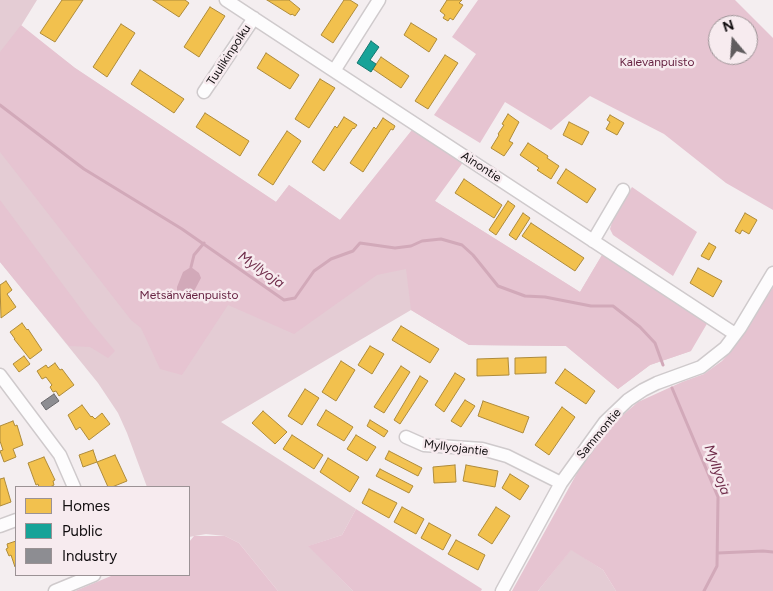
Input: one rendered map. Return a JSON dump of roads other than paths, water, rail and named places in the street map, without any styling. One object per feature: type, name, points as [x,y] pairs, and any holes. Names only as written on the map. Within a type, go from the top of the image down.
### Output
[{"type":"street","name":"Ainontie","points":[[226,0],[735,334]]},
{"type":"street","points":[[334,71],[379,0]]},
{"type":"street","name":"Tuulikinpolku","points":[[204,92],[254,18]]},
{"type":"street","points":[[593,241],[623,190]]},
{"type":"street","name":"Sammontie","points":[[502,591],[561,483],[605,422],[628,400],[657,383],[700,367],[725,348],[773,273]]},
{"type":"street","points":[[0,375],[60,455],[74,486]]},
{"type":"street","name":"Myllyojantie","points":[[406,437],[436,448],[482,449],[507,456],[561,483]]},
{"type":"street","points":[[0,526],[15,520]]},
{"type":"street","points":[[55,591],[92,576]]},
{"type":"waterway","name":"Myllyoja","points":[[0,105],[84,169],[182,229],[284,300],[295,298],[314,271],[331,259],[353,251],[360,243],[395,248],[411,246],[422,241],[441,239],[462,245],[473,255],[498,286],[525,296],[545,297],[591,306],[613,306],[640,327],[655,343],[663,365]]},
{"type":"waterway","points":[[191,267],[194,255],[204,243]]},
{"type":"waterway","name":"Myllyoja","points":[[672,388],[718,497],[717,566],[704,591]]},
{"type":"waterway","points":[[718,553],[773,552]]},
{"type":"park label","name":"Kalevanpuisto","points":[[657,62]]},
{"type":"park label","name":"Metsänväenpuisto","points":[[189,295]]}]
